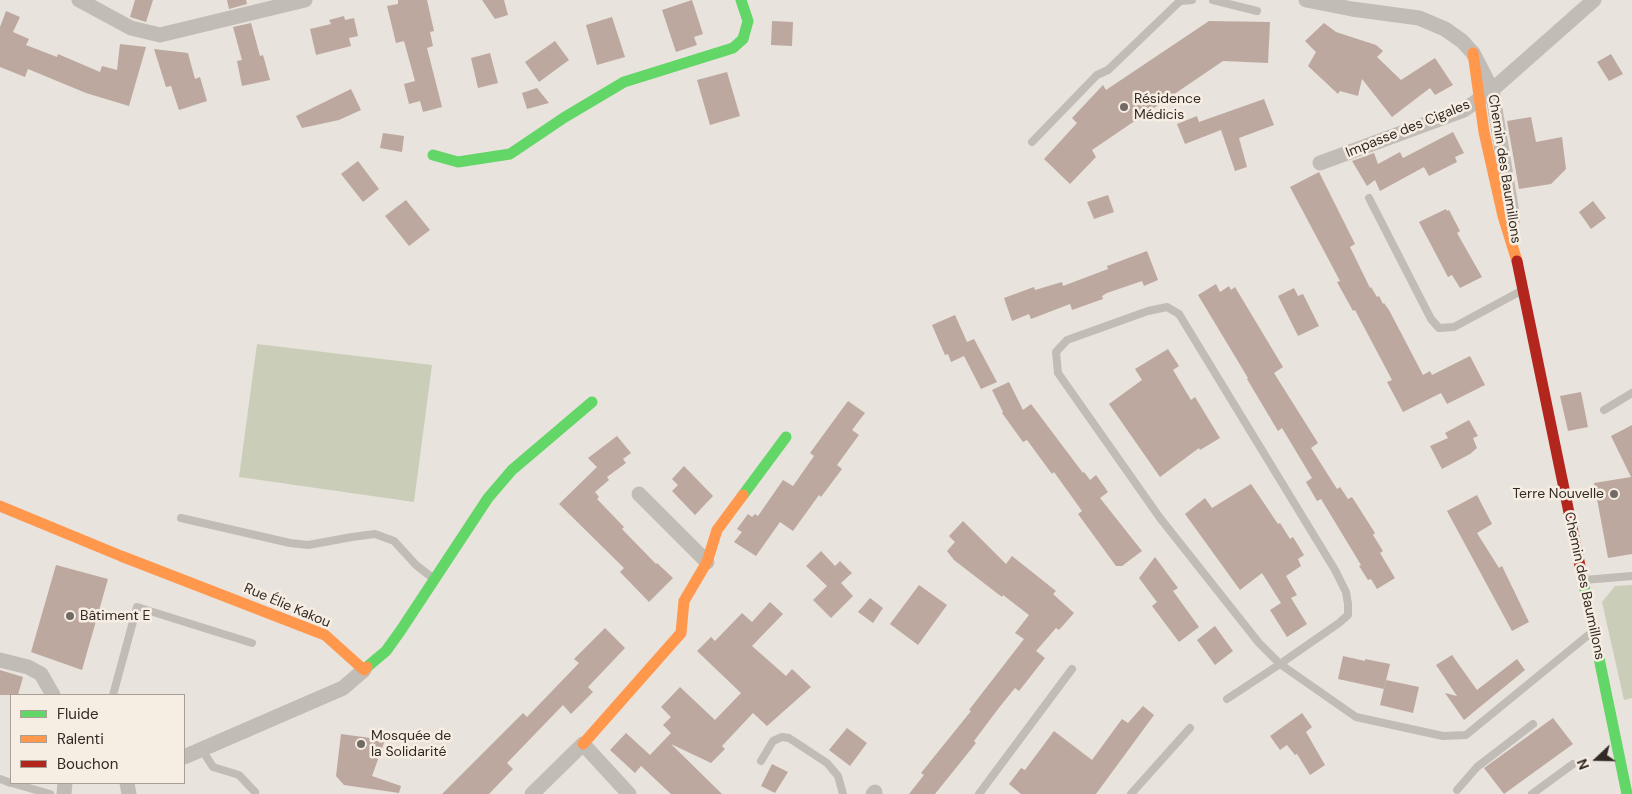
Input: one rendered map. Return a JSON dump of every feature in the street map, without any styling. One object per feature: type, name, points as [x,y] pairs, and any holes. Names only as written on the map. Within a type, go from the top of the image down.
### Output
[{"type":"street","points":[[79,0],[131,28],[160,35],[305,0]]},
{"type":"street","points":[[433,155],[458,162],[510,154],[565,117],[624,82],[733,48],[743,39],[748,21],[741,0]]},
{"type":"street","name":"Chemin des Baumillons","points":[[1306,0],[1352,9],[1419,18],[1445,28],[1462,41],[1472,53],[1486,94],[1513,217],[1517,260],[1627,794]]},
{"type":"street","name":"Impasse des Cigales","points":[[1320,163],[1464,110],[1486,94],[1594,0]]},
{"type":"street","points":[[185,757],[343,688],[386,652],[488,498],[506,477],[592,402]]},
{"type":"street","points":[[532,794],[583,744],[681,633],[684,601],[707,562],[717,530],[786,438]]},
{"type":"street","points":[[639,494],[707,562]]},
{"type":"street","name":"Rue Élie Kakou","points":[[0,506],[325,635],[364,670]]},
{"type":"street","points":[[0,660],[28,667],[41,674],[51,694]]},
{"type":"street","points":[[583,744],[629,794]]},
{"type":"lane","points":[[1032,142],[1097,75],[1108,70],[1181,1],[1192,0]]},
{"type":"lane","points":[[1213,0],[1257,11]]},
{"type":"lane","points":[[1369,198],[1431,319],[1439,328],[1454,327],[1523,290]]},
{"type":"lane","points":[[1227,699],[1280,664],[1348,615],[1346,592],[1330,562],[1178,314],[1167,307],[1148,310],[1067,340],[1056,352],[1058,373],[1160,518],[1259,643],[1280,664],[1356,716],[1443,736],[1466,735],[1594,631]]},
{"type":"lane","points":[[1604,410],[1632,393]]},
{"type":"lane","points":[[181,518],[290,543],[308,545],[352,536],[375,534],[394,540],[416,565],[434,579]]},
{"type":"lane","points":[[1582,580],[1632,576]]},
{"type":"lane","points":[[112,694],[137,607],[252,643]]},
{"type":"lane","points":[[979,794],[1072,669]]},
{"type":"lane","points":[[1457,790],[1477,767],[1533,724]]},
{"type":"lane","points":[[1131,794],[1190,728]]},
{"type":"lane","points":[[761,761],[774,741],[782,737],[789,738],[828,763],[838,776],[843,794]]},
{"type":"lane","points":[[202,750],[213,767],[239,775],[255,792]]},
{"type":"lane","points":[[1532,794],[1573,764]]},
{"type":"lane","points":[[15,784],[50,794]]},
{"type":"green space","points":[[257,344],[432,365],[414,502],[239,477]]},
{"type":"green space","points":[[1632,585],[1632,698],[1624,700],[1602,602],[1615,586]]},
{"type":"building","points":[[135,0],[153,0],[146,22],[130,17]]},
{"type":"building","points":[[227,0],[246,0],[247,4],[229,9]]},
{"type":"building","points":[[398,0],[427,0],[434,31],[430,32],[433,46],[427,48],[442,107],[423,112],[420,101],[409,104],[404,84],[415,81],[404,41],[396,43],[387,6],[398,4]]},
{"type":"building","points":[[482,0],[504,0],[508,15],[495,19]]},
{"type":"building","points":[[692,0],[703,34],[694,37],[697,45],[676,52],[662,10]]},
{"type":"building","points":[[6,11],[20,17],[13,32],[29,39],[26,45],[57,57],[58,54],[100,72],[102,66],[117,70],[120,44],[146,47],[129,106],[86,93],[28,69],[25,77],[0,67],[0,27]]},
{"type":"building","points":[[344,16],[345,20],[354,18],[358,36],[349,38],[351,46],[316,55],[310,29],[331,24],[329,20]]},
{"type":"building","points":[[612,17],[625,57],[597,65],[586,25]]},
{"type":"building","points":[[772,21],[793,22],[792,46],[771,45]]},
{"type":"building","name":"Résidence Médicis","points":[[1209,21],[1270,22],[1268,63],[1223,61],[1092,150],[1096,157],[1070,184],[1044,159],[1077,123],[1072,118],[1103,85],[1106,90]]},
{"type":"building","points":[[251,23],[260,56],[263,55],[270,80],[242,86],[237,61],[242,60],[233,27]]},
{"type":"building","points":[[1324,23],[1336,32],[1376,45],[1383,51],[1377,57],[1401,80],[1435,58],[1453,85],[1435,95],[1430,88],[1392,117],[1362,79],[1358,96],[1340,91],[1338,94],[1308,66],[1316,52],[1305,41]]},
{"type":"building","points":[[555,41],[569,60],[539,82],[525,62]]},
{"type":"building","points":[[154,49],[188,53],[195,79],[200,77],[207,101],[179,110],[171,86],[166,87]]},
{"type":"building","points":[[490,53],[498,83],[478,88],[471,58]]},
{"type":"building","points":[[1611,54],[1623,74],[1609,81],[1597,62]]},
{"type":"building","points":[[727,72],[740,116],[710,125],[697,80]]},
{"type":"building","points":[[537,88],[549,103],[527,109],[522,93]]},
{"type":"building","points":[[351,89],[361,110],[339,120],[302,128],[296,116]]},
{"type":"building","points":[[1264,99],[1274,125],[1239,138],[1247,167],[1235,171],[1221,130],[1185,144],[1177,124],[1197,116],[1199,122]]},
{"type":"building","points":[[1531,117],[1536,142],[1562,137],[1566,169],[1551,184],[1519,189],[1507,121]]},
{"type":"building","points":[[1453,132],[1464,153],[1455,157],[1457,162],[1429,176],[1424,167],[1380,191],[1375,180],[1367,186],[1352,161],[1374,153],[1378,164],[1400,152],[1403,158]]},
{"type":"building","points":[[383,133],[404,136],[402,152],[380,148]]},
{"type":"building","points":[[358,161],[379,189],[363,202],[341,174]]},
{"type":"building","points":[[1319,172],[1355,244],[1350,247],[1370,288],[1377,297],[1379,296],[1389,310],[1423,375],[1430,371],[1432,375],[1470,356],[1485,385],[1447,404],[1441,393],[1403,412],[1387,382],[1392,380],[1355,310],[1353,311],[1337,282],[1340,281],[1290,187]]},
{"type":"building","points":[[1108,195],[1114,212],[1094,219],[1087,202]]},
{"type":"building","points":[[406,200],[430,230],[409,246],[385,216]]},
{"type":"building","points":[[1593,201],[1606,218],[1591,229],[1579,212]]},
{"type":"building","points":[[1446,209],[1447,211],[1449,210],[1460,231],[1457,233],[1482,277],[1460,288],[1452,275],[1448,277],[1419,222]]},
{"type":"building","points":[[1147,251],[1158,280],[1144,286],[1142,281],[1107,293],[1102,296],[1103,299],[1072,310],[1070,304],[1031,319],[1029,314],[1012,321],[1004,298],[1034,287],[1035,290],[1062,282],[1063,286],[1108,269],[1107,266]]},
{"type":"building","points":[[1216,284],[1220,292],[1229,286],[1231,290],[1235,287],[1283,367],[1274,373],[1318,443],[1311,448],[1337,489],[1340,487],[1348,499],[1352,497],[1375,533],[1373,535],[1383,551],[1380,553],[1395,578],[1377,589],[1371,579],[1368,580],[1359,566],[1361,565],[1321,499],[1317,501],[1306,482],[1312,478],[1282,428],[1278,431],[1198,295]]},
{"type":"building","points":[[1294,288],[1298,296],[1303,294],[1319,326],[1298,336],[1278,296]]},
{"type":"building","points":[[955,315],[967,342],[974,339],[997,382],[981,389],[964,356],[951,362],[948,354],[945,355],[932,325]]},
{"type":"building","points":[[1168,349],[1179,366],[1173,370],[1191,400],[1195,397],[1220,438],[1200,450],[1199,448],[1160,477],[1109,404],[1142,380],[1135,369]]},
{"type":"building","points":[[1009,382],[1023,410],[1031,404],[1083,473],[1090,480],[1096,475],[1108,492],[1100,498],[1142,551],[1122,566],[1116,566],[1078,514],[1082,511],[1054,472],[1052,474],[1027,440],[1023,442],[1002,413],[992,390]]},
{"type":"building","points":[[1581,392],[1588,427],[1568,431],[1560,396]]},
{"type":"building","points":[[848,401],[865,413],[852,430],[859,435],[837,465],[842,469],[821,497],[819,495],[793,531],[780,522],[756,556],[734,542],[742,532],[737,529],[748,514],[752,517],[755,514],[758,516],[783,480],[793,486],[814,456],[810,453]]},
{"type":"building","points":[[1469,420],[1478,436],[1473,438],[1477,448],[1470,454],[1442,469],[1430,446],[1448,438],[1445,433]]},
{"type":"building","points":[[1632,425],[1632,554],[1608,558],[1594,483],[1631,477],[1611,436]]},
{"type":"building","points":[[617,436],[631,453],[623,459],[626,463],[607,477],[609,480],[595,492],[599,497],[597,499],[624,527],[622,529],[656,564],[673,578],[649,602],[620,572],[624,568],[559,504],[597,467],[588,458]]},
{"type":"building","points":[[684,466],[713,496],[695,515],[672,491],[678,485],[672,479]]},
{"type":"building","points":[[1251,484],[1278,524],[1280,523],[1290,539],[1293,537],[1304,555],[1298,559],[1301,566],[1286,576],[1297,595],[1291,598],[1307,624],[1287,637],[1270,610],[1281,603],[1262,573],[1240,590],[1185,514],[1205,498],[1212,508]]},
{"type":"building","points":[[1477,495],[1492,524],[1477,533],[1499,568],[1502,566],[1529,622],[1512,631],[1447,511]]},
{"type":"building","points":[[963,521],[1006,564],[1012,556],[1056,591],[1053,594],[1074,613],[1059,630],[1056,628],[1036,651],[1045,658],[1019,691],[1015,688],[998,709],[974,741],[976,743],[935,794],[909,794],[924,775],[921,773],[971,711],[969,710],[1024,639],[1015,633],[1029,615],[954,560],[947,551],[955,542],[949,536]]},
{"type":"building","points":[[821,551],[835,566],[840,561],[852,573],[841,583],[853,596],[831,618],[813,600],[827,586],[806,566]]},
{"type":"building","points":[[1155,557],[1178,588],[1173,591],[1199,627],[1179,642],[1152,606],[1157,602],[1139,578]]},
{"type":"building","name":"Bâtiment E","points":[[56,565],[108,579],[82,670],[31,652]]},
{"type":"building","points":[[919,585],[947,605],[918,645],[890,624]]},
{"type":"building","points":[[870,598],[883,608],[873,623],[858,612]]},
{"type":"building","points":[[770,602],[783,614],[752,646],[786,676],[792,669],[811,687],[767,726],[753,713],[722,746],[725,749],[711,763],[671,744],[722,794],[671,794],[641,766],[635,773],[610,750],[626,733],[650,755],[671,733],[663,725],[671,717],[661,707],[680,687],[715,720],[741,693],[697,651],[711,637],[715,641],[742,613],[752,622]]},
{"type":"building","points":[[1215,626],[1233,651],[1215,665],[1197,640]]},
{"type":"building","points":[[605,628],[625,648],[588,687],[593,692],[571,714],[563,705],[507,763],[513,769],[489,794],[442,794],[523,713],[527,717],[579,663],[574,659]]},
{"type":"building","points":[[1452,655],[1477,690],[1517,659],[1525,670],[1464,720],[1445,693],[1457,696],[1436,665]]},
{"type":"building","points":[[1343,656],[1390,664],[1384,689],[1338,679]]},
{"type":"building","points":[[0,670],[23,677],[18,694],[0,695]]},
{"type":"building","points":[[1386,680],[1419,687],[1413,713],[1380,705]]},
{"type":"building","points":[[1143,706],[1154,715],[1096,794],[1021,794],[1009,784],[1021,768],[1025,770],[1054,731],[1092,760],[1122,719],[1128,723]]},
{"type":"building","points":[[1302,713],[1312,727],[1306,732],[1325,765],[1310,775],[1297,754],[1295,755],[1287,745],[1280,750],[1270,736]]},
{"type":"building","points":[[1553,718],[1573,744],[1504,794],[1484,768]]},
{"type":"building","points":[[847,728],[867,743],[850,766],[829,750]]},
{"type":"building","points":[[341,734],[385,740],[372,776],[401,786],[399,793],[344,785],[336,776]]},
{"type":"building","points":[[772,764],[788,772],[775,793],[761,786]]},
{"type":"traffic: fast","points":[[433,155],[458,162],[510,154],[565,117],[624,82],[733,48],[743,39],[748,21],[741,0]]},
{"type":"traffic: fast","points":[[367,667],[386,651],[488,498],[512,470],[592,402]]},
{"type":"traffic: fast","points":[[743,495],[786,437]]},
{"type":"traffic: fast","points":[[1580,566],[1627,794]]},
{"type":"traffic: slow","points":[[1473,53],[1484,132],[1503,216],[1517,261]]},
{"type":"traffic: slow","points":[[583,744],[681,633],[684,601],[707,562],[717,530],[743,495]]},
{"type":"traffic: slow","points":[[0,506],[121,556],[325,635],[364,670],[367,667]]},
{"type":"traffic: jam","points":[[1517,261],[1580,566]]},
{"type":"place","name":"Résidence Médicis","points":[[1124,107]]},
{"type":"place","name":"Terre Nouvelle","points":[[1614,494]]},
{"type":"place","name":"Bâtiment E","points":[[70,616]]},
{"type":"place","name":"Mosquée de la Solidarité","points":[[361,744]]}]
